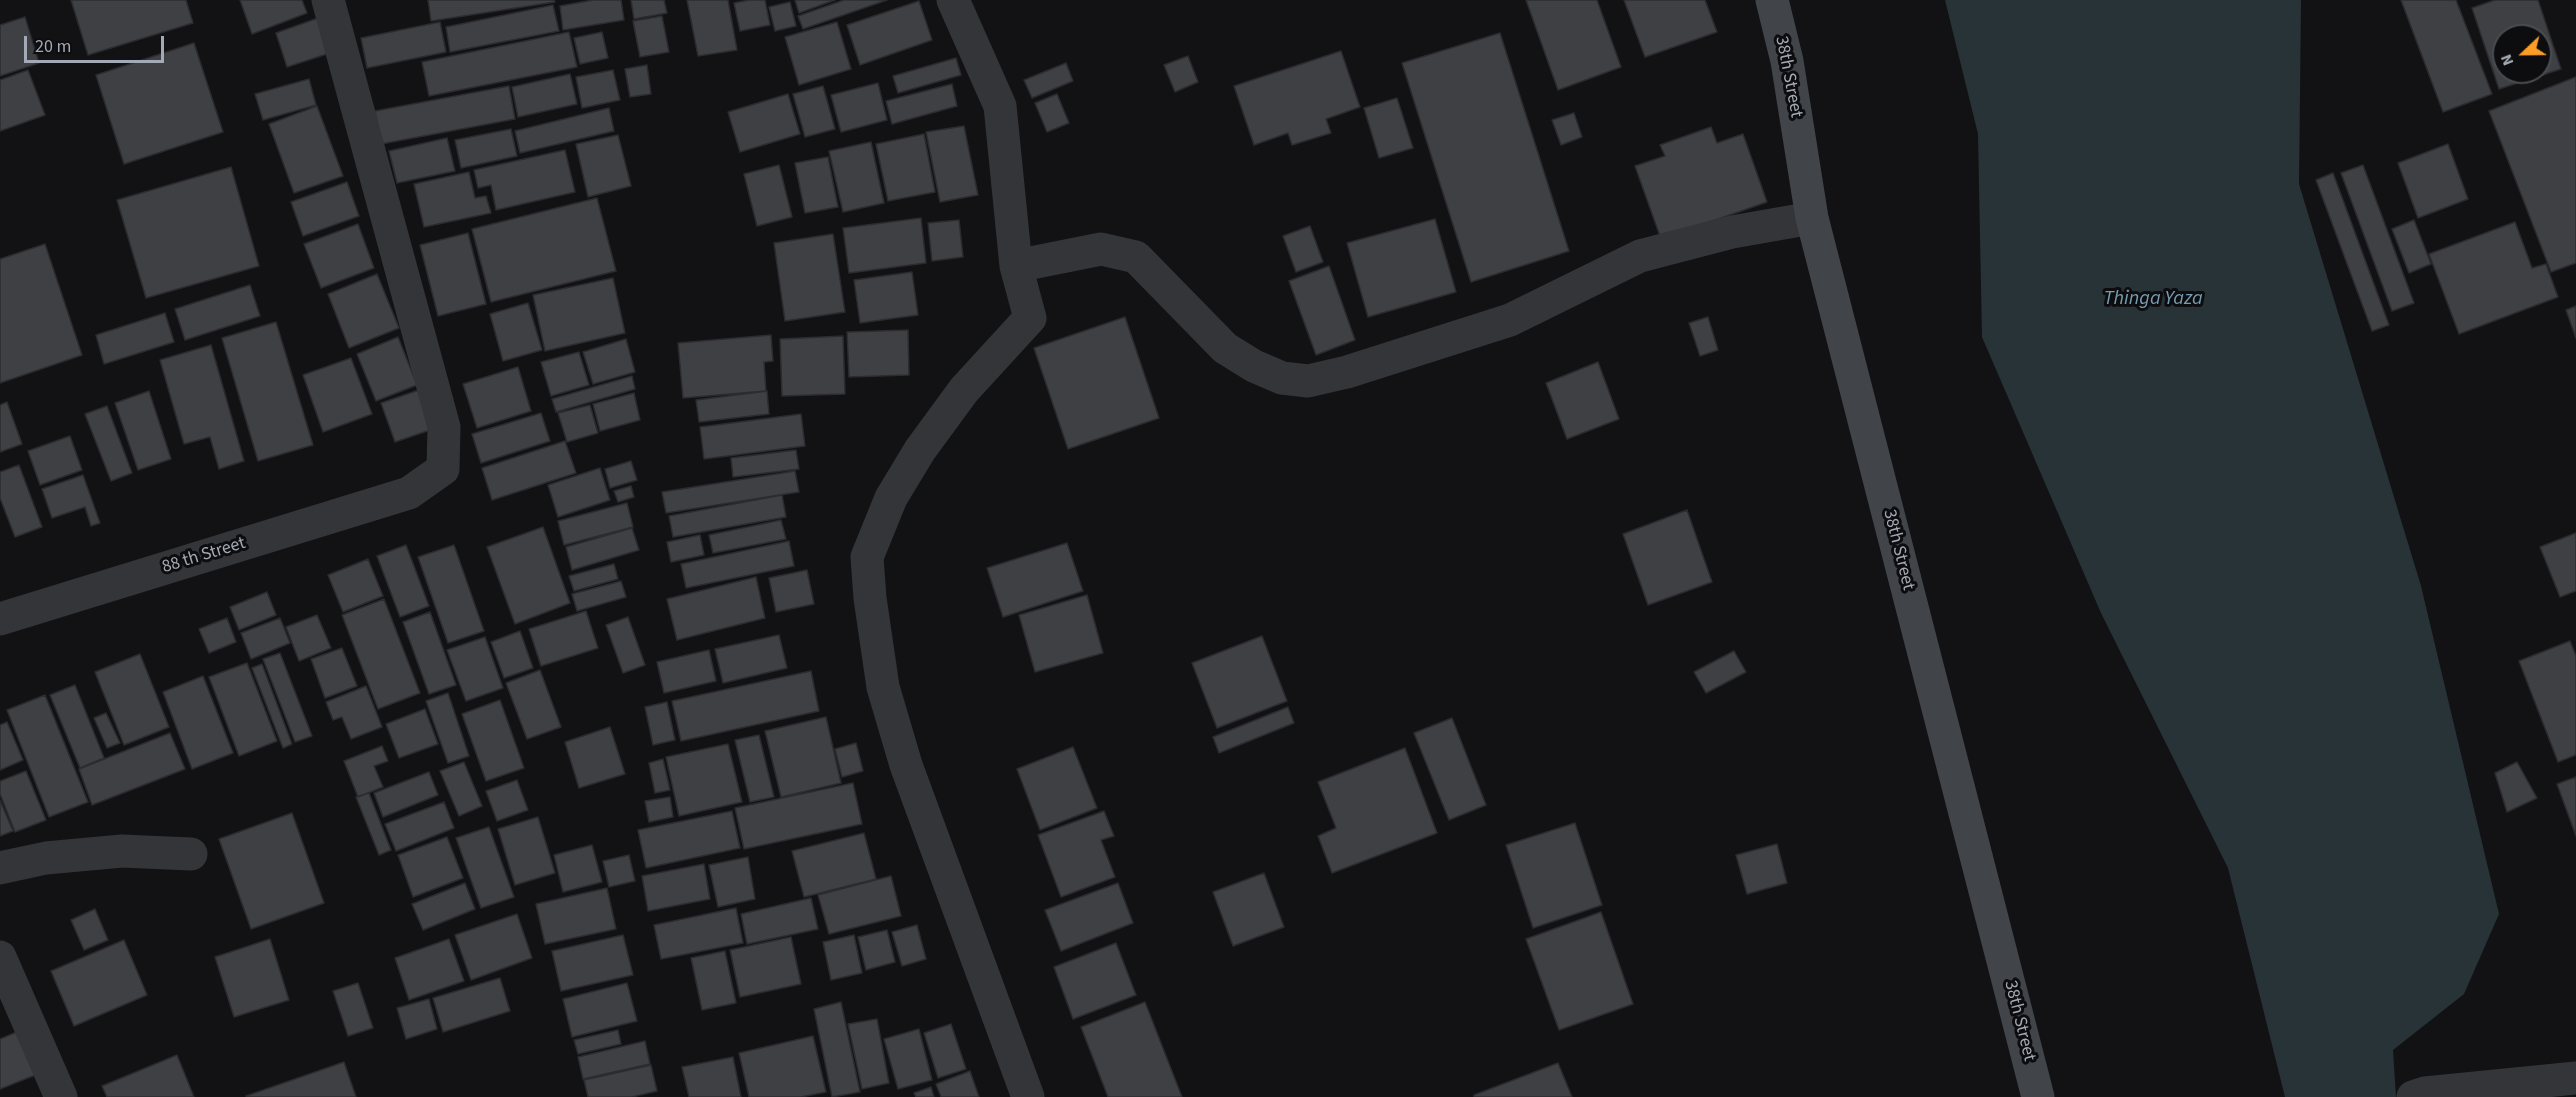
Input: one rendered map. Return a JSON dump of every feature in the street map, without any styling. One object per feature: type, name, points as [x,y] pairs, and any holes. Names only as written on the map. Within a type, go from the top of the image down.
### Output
[{"type":"main road","name":"38th Street","points":[[1772,0],[1787,61],[1812,218],[2038,1097]]},
{"type":"street","name":"88 th Street","points":[[0,619],[409,493],[443,469],[444,427],[328,0]]},
{"type":"street","points":[[953,0],[1000,106],[1016,266],[1030,318],[964,390],[920,450],[891,498],[867,557],[881,676],[889,709],[906,765],[1028,1097]]},
{"type":"street","points":[[1016,266],[1101,249],[1136,257],[1225,348],[1254,366],[1282,378],[1308,381],[1347,372],[1510,320],[1640,256],[1732,232],[1812,218]]},
{"type":"street","points":[[0,868],[46,858],[122,851],[191,854]]},
{"type":"street","points":[[0,957],[61,1097]]},
{"type":"street","points":[[2419,1095],[2576,1078]]},
{"type":"water","name":"Thinga Yaza","points":[[1945,0],[2301,0],[2299,184],[2421,586],[2499,914],[2464,994],[2393,1050],[2396,1097],[2285,1097],[2228,868],[2101,613],[1982,337],[1978,134]]},
{"type":"building","points":[[71,0],[186,0],[193,23],[88,55]]},
{"type":"building","points":[[240,0],[302,0],[307,13],[252,34]]},
{"type":"building","points":[[428,0],[554,0],[555,2],[431,21]]},
{"type":"building","points":[[593,0],[621,0],[624,20],[563,30],[560,6]]},
{"type":"building","points":[[631,0],[664,0],[667,13],[634,19]]},
{"type":"building","points":[[687,0],[728,0],[737,50],[698,56]]},
{"type":"building","points":[[765,0],[770,25],[740,31],[734,3]]},
{"type":"building","points":[[795,0],[835,0],[799,13]]},
{"type":"building","points":[[844,0],[887,0],[803,29],[798,16]]},
{"type":"building","points":[[1526,0],[1597,0],[1621,67],[1558,90]]},
{"type":"building","points":[[1624,0],[1705,0],[1717,32],[1645,57]]},
{"type":"building","points":[[2401,0],[2456,0],[2492,94],[2443,112]]},
{"type":"building","points":[[2495,0],[2538,0],[2546,24],[2492,24],[2492,68],[2472,8]]},
{"type":"building","points":[[919,1],[932,40],[860,65],[847,25]]},
{"type":"building","points":[[790,2],[796,26],[775,31],[769,7]]},
{"type":"building","points":[[553,5],[559,31],[450,52],[446,27]]},
{"type":"building","points":[[662,16],[669,52],[640,57],[633,21]]},
{"type":"building","points":[[25,17],[39,63],[0,76],[0,25]]},
{"type":"building","points":[[321,17],[333,52],[287,67],[276,33]]},
{"type":"building","points":[[440,22],[446,52],[367,68],[361,38]]},
{"type":"building","points":[[837,22],[851,69],[799,85],[785,37]]},
{"type":"building","points":[[569,32],[577,67],[429,96],[422,62]]},
{"type":"building","points":[[602,32],[608,58],[580,64],[574,38]]},
{"type":"building","points":[[1500,33],[1569,251],[1471,282],[1402,63]]},
{"type":"building","points":[[2552,42],[2561,69],[2552,72]]},
{"type":"building","points":[[194,43],[223,132],[124,164],[96,75]]},
{"type":"building","points":[[1341,51],[1360,107],[1326,119],[1331,133],[1292,145],[1288,133],[1254,145],[1234,86]]},
{"type":"building","points":[[1188,56],[1198,82],[1175,92],[1164,65]]},
{"type":"building","points":[[956,58],[961,75],[898,93],[893,76]]},
{"type":"building","points":[[1066,63],[1073,81],[1032,98],[1024,80]]},
{"type":"building","points":[[647,65],[651,94],[630,97],[625,69]]},
{"type":"building","points":[[28,70],[45,115],[0,131],[0,80]]},
{"type":"building","points":[[613,70],[620,100],[582,108],[576,77]]},
{"type":"building","points":[[570,74],[577,104],[518,117],[512,87]]},
{"type":"building","points":[[2576,77],[2576,263],[2551,272],[2489,111]]},
{"type":"building","points":[[309,79],[316,105],[263,120],[255,94]]},
{"type":"building","points":[[878,83],[887,120],[841,132],[831,95]]},
{"type":"building","points":[[952,84],[957,106],[892,124],[886,101]]},
{"type":"building","points":[[2497,84],[2514,84],[2499,89]]},
{"type":"building","points":[[509,86],[515,119],[381,144],[375,111]]},
{"type":"building","points":[[823,86],[835,129],[805,137],[793,94]]},
{"type":"building","points":[[788,94],[800,134],[740,152],[728,112]]},
{"type":"building","points":[[1057,94],[1069,123],[1047,132],[1035,103]]},
{"type":"building","points":[[1397,98],[1413,148],[1379,158],[1364,108]]},
{"type":"building","points":[[317,106],[343,176],[294,193],[269,124]]},
{"type":"building","points":[[609,108],[614,131],[520,153],[515,131]]},
{"type":"building","points":[[1574,113],[1582,137],[1561,145],[1552,120]]},
{"type":"building","points":[[964,126],[978,195],[940,202],[926,132]]},
{"type":"building","points":[[1711,127],[1717,143],[1743,134],[1767,202],[1661,239],[1635,166],[1665,156],[1660,145]]},
{"type":"building","points":[[511,129],[517,156],[461,168],[455,140]]},
{"type":"building","points":[[924,134],[935,192],[888,201],[876,144]]},
{"type":"building","points":[[618,135],[631,186],[588,197],[576,144]]},
{"type":"building","points":[[447,138],[455,171],[397,183],[389,151]]},
{"type":"building","points":[[871,142],[884,203],[843,212],[829,151]]},
{"type":"building","points":[[2448,144],[2468,199],[2418,218],[2398,163]]},
{"type":"building","points":[[565,150],[575,192],[496,210],[491,185],[478,188],[474,170]]},
{"type":"building","points":[[828,157],[838,207],[805,213],[795,163]]},
{"type":"building","points":[[779,165],[792,217],[757,226],[744,174]]},
{"type":"building","points":[[2363,165],[2414,303],[2392,311],[2341,173]]},
{"type":"building","points":[[231,167],[259,266],[146,298],[117,200]]},
{"type":"building","points":[[469,172],[475,198],[486,196],[491,213],[424,227],[414,184]]},
{"type":"building","points":[[2333,173],[2389,325],[2372,331],[2316,180]]},
{"type":"building","points":[[347,182],[359,216],[303,236],[291,202]]},
{"type":"building","points":[[597,198],[616,271],[491,302],[472,229]]},
{"type":"building","points":[[921,218],[926,263],[849,273],[843,228]]},
{"type":"building","points":[[1435,219],[1456,292],[1368,317],[1347,243]]},
{"type":"building","points":[[959,220],[963,257],[932,261],[928,223]]},
{"type":"building","points":[[2414,220],[2431,264],[2409,273],[2392,229]]},
{"type":"building","points":[[2515,222],[2532,268],[2546,264],[2558,297],[2459,334],[2429,254]]},
{"type":"building","points":[[358,224],[374,268],[321,288],[304,244]]},
{"type":"building","points":[[1310,226],[1323,262],[1296,272],[1283,236]]},
{"type":"building","points":[[468,233],[486,304],[438,316],[420,245]]},
{"type":"building","points":[[833,234],[845,312],[785,321],[774,243]]},
{"type":"building","points":[[45,244],[82,355],[0,383],[0,259]]},
{"type":"building","points":[[1329,266],[1355,340],[1316,355],[1289,281]]},
{"type":"building","points":[[912,272],[918,315],[860,323],[854,280]]},
{"type":"building","points":[[377,274],[399,328],[349,348],[328,294]]},
{"type":"building","points":[[613,278],[625,333],[545,351],[533,295]]},
{"type":"building","points":[[250,285],[260,316],[185,340],[175,309]]},
{"type":"building","points":[[528,303],[542,350],[503,361],[490,314]]},
{"type":"building","points":[[2576,306],[2576,338],[2566,310]]},
{"type":"building","points":[[165,313],[174,342],[104,364],[96,335]]},
{"type":"building","points":[[1125,317],[1159,418],[1068,449],[1034,348]]},
{"type":"building","points":[[1708,317],[1718,350],[1700,356],[1689,323]]},
{"type":"building","points":[[276,322],[313,445],[258,461],[222,338]]},
{"type":"building","points":[[908,330],[909,375],[849,377],[847,332]]},
{"type":"building","points":[[771,335],[773,361],[764,362],[766,391],[683,398],[678,343]]},
{"type":"building","points":[[843,336],[845,394],[782,396],[780,339]]},
{"type":"building","points":[[398,337],[417,385],[376,401],[357,354]]},
{"type":"building","points":[[626,339],[635,372],[593,384],[583,352]]},
{"type":"building","points":[[211,345],[244,461],[219,469],[210,437],[184,444],[160,360]]},
{"type":"building","points":[[579,352],[589,385],[551,396],[541,362]]},
{"type":"building","points":[[351,358],[372,414],[323,432],[303,375]]},
{"type":"building","points":[[1598,362],[1619,419],[1567,439],[1546,383]]},
{"type":"building","points":[[518,367],[531,411],[477,428],[463,384]]},
{"type":"building","points":[[632,376],[635,389],[556,412],[552,399]]},
{"type":"building","points":[[419,390],[433,429],[395,442],[381,403]]},
{"type":"building","points":[[149,391],[171,459],[138,470],[115,403]]},
{"type":"building","points":[[767,391],[769,414],[699,422],[696,400]]},
{"type":"building","points":[[634,393],[640,420],[600,431],[593,404]]},
{"type":"building","points":[[7,402],[22,444],[0,452],[0,405]]},
{"type":"building","points":[[590,405],[598,433],[567,442],[558,413]]},
{"type":"building","points":[[107,406],[132,473],[111,481],[85,414]]},
{"type":"building","points":[[541,413],[550,441],[481,463],[472,434]]},
{"type":"building","points":[[801,414],[805,446],[704,459],[700,427]]},
{"type":"building","points":[[70,436],[82,470],[40,485],[28,451]]},
{"type":"building","points":[[565,441],[576,473],[492,500],[482,468]]},
{"type":"building","points":[[796,450],[799,469],[733,477],[731,458]]},
{"type":"building","points":[[631,461],[637,480],[610,488],[605,469]]},
{"type":"building","points":[[19,465],[42,527],[15,537],[0,498],[0,472]]},
{"type":"building","points":[[600,468],[610,500],[558,517],[548,485]]},
{"type":"building","points":[[795,471],[799,492],[666,513],[662,492]]},
{"type":"building","points":[[83,475],[100,523],[91,526],[85,507],[52,518],[42,489]]},
{"type":"building","points":[[631,486],[634,497],[618,502],[614,491]]},
{"type":"building","points":[[782,495],[786,517],[673,537],[669,516]]},
{"type":"building","points":[[627,503],[633,527],[564,545],[558,521]]},
{"type":"building","points":[[1687,510],[1712,582],[1648,605],[1623,534]]},
{"type":"building","points":[[781,520],[786,539],[713,553],[709,535]]},
{"type":"building","points":[[543,527],[570,603],[515,624],[487,547]]},
{"type":"building","points":[[632,528],[639,550],[572,570],[566,547]]},
{"type":"building","points":[[2576,533],[2576,591],[2560,597],[2540,547]]},
{"type":"building","points":[[700,535],[704,555],[671,562],[667,542]]},
{"type":"building","points":[[789,541],[794,566],[686,588],[681,564]]},
{"type":"building","points":[[1067,543],[1083,591],[1003,617],[987,568]]},
{"type":"building","points":[[406,545],[429,606],[400,617],[377,556]]},
{"type":"building","points":[[454,545],[484,631],[448,643],[418,557]]},
{"type":"building","points":[[368,559],[383,596],[343,612],[328,575]]},
{"type":"building","points":[[614,564],[618,579],[574,591],[569,576]]},
{"type":"building","points":[[807,570],[814,604],[776,612],[769,578]]},
{"type":"building","points":[[756,577],[765,618],[677,640],[667,599]]},
{"type":"building","points":[[621,581],[626,597],[577,611],[572,594]]},
{"type":"building","points":[[267,592],[276,615],[239,630],[230,607]]},
{"type":"building","points":[[1087,595],[1103,653],[1035,672],[1019,615]]},
{"type":"building","points":[[384,599],[420,693],[378,709],[342,615]]},
{"type":"building","points":[[586,611],[598,648],[541,666],[529,629]]},
{"type":"building","points":[[430,612],[456,685],[429,694],[403,622]]},
{"type":"building","points":[[317,615],[331,648],[299,661],[286,627]]},
{"type":"building","points":[[628,617],[645,665],[623,673],[606,625]]},
{"type":"building","points":[[227,618],[236,642],[209,653],[199,629]]},
{"type":"building","points":[[280,618],[290,643],[251,659],[241,633]]},
{"type":"building","points":[[520,631],[533,668],[504,678],[491,642]]},
{"type":"building","points":[[779,635],[787,668],[723,683],[715,649]]},
{"type":"building","points":[[1262,636],[1287,701],[1217,728],[1192,663]]},
{"type":"building","points":[[485,637],[503,688],[466,701],[447,650]]},
{"type":"building","points":[[2570,641],[2576,656],[2576,755],[2558,762],[2519,661]]},
{"type":"building","points":[[342,648],[357,686],[325,698],[311,659]]},
{"type":"building","points":[[709,650],[716,681],[664,693],[657,662]]},
{"type":"building","points":[[1734,651],[1746,672],[1706,693],[1694,672]]},
{"type":"building","points":[[280,653],[312,736],[295,742],[263,659]]},
{"type":"building","points":[[140,654],[169,727],[124,745],[95,672]]},
{"type":"building","points":[[247,663],[277,741],[239,756],[209,677]]},
{"type":"building","points":[[262,664],[292,744],[283,748],[252,668]]},
{"type":"building","points":[[540,670],[561,727],[527,739],[506,683]]},
{"type":"building","points":[[811,671],[819,711],[681,741],[672,701]]},
{"type":"building","points":[[203,676],[233,753],[192,769],[163,692]]},
{"type":"building","points":[[75,685],[104,758],[80,768],[50,695]]},
{"type":"building","points":[[366,686],[382,727],[351,739],[342,717],[333,720],[326,702]]},
{"type":"building","points":[[448,693],[469,756],[448,763],[426,701]]},
{"type":"building","points":[[45,695],[88,802],[49,817],[7,710]]},
{"type":"building","points":[[500,700],[524,768],[486,781],[462,714]]},
{"type":"building","points":[[667,702],[675,740],[653,745],[645,707]]},
{"type":"building","points":[[1288,707],[1294,723],[1219,753],[1213,737]]},
{"type":"building","points":[[425,709],[438,744],[399,758],[386,724]]},
{"type":"building","points":[[106,713],[120,743],[107,748],[94,718]]},
{"type":"building","points":[[826,717],[841,783],[781,797],[765,731]]},
{"type":"building","points":[[1452,718],[1486,805],[1449,820],[1414,733]]},
{"type":"building","points":[[7,722],[23,760],[0,770],[0,725]]},
{"type":"building","points":[[610,727],[625,774],[579,788],[565,742]]},
{"type":"building","points":[[170,733],[185,769],[92,805],[79,769]]},
{"type":"building","points":[[759,735],[774,797],[750,802],[735,740]]},
{"type":"building","points":[[856,743],[863,771],[842,777],[835,749]]},
{"type":"building","points":[[728,744],[742,802],[679,816],[666,757]]},
{"type":"building","points":[[382,746],[388,761],[374,766],[383,787],[358,797],[344,761]]},
{"type":"building","points":[[1073,747],[1097,808],[1040,830],[1017,769]]},
{"type":"building","points":[[1405,748],[1437,833],[1332,873],[1318,836],[1336,828],[1318,782]]},
{"type":"building","points":[[663,759],[670,790],[655,793],[649,763]]},
{"type":"building","points":[[464,762],[482,806],[459,816],[440,771]]},
{"type":"building","points":[[2517,762],[2537,798],[2507,812],[2495,773]]},
{"type":"building","points":[[26,771],[46,820],[15,832],[0,794],[0,781]]},
{"type":"building","points":[[429,772],[438,795],[383,817],[374,793]]},
{"type":"building","points":[[2576,777],[2576,836],[2557,784]]},
{"type":"building","points":[[517,780],[528,810],[497,821],[486,791]]},
{"type":"building","points":[[853,783],[862,824],[744,849],[735,808]]},
{"type":"building","points":[[369,793],[391,850],[379,855],[356,797]]},
{"type":"building","points":[[670,797],[673,817],[649,822],[645,801]]},
{"type":"building","points":[[0,800],[13,831],[0,836]]},
{"type":"building","points":[[444,802],[454,828],[396,851],[385,824]]},
{"type":"building","points":[[732,811],[740,848],[646,868],[638,830]]},
{"type":"building","points":[[1104,811],[1114,836],[1101,840],[1115,877],[1061,897],[1038,835]]},
{"type":"building","points":[[292,813],[324,903],[251,929],[219,839]]},
{"type":"building","points":[[538,817],[555,873],[515,885],[498,829]]},
{"type":"building","points":[[1575,823],[1602,905],[1533,928],[1506,845]]},
{"type":"building","points":[[489,827],[514,897],[481,908],[456,838]]},
{"type":"building","points":[[864,833],[876,879],[804,897],[792,851]]},
{"type":"building","points":[[447,837],[463,878],[413,897],[398,855]]},
{"type":"building","points":[[1777,844],[1787,883],[1747,894],[1736,855]]},
{"type":"building","points":[[592,845],[602,882],[563,892],[554,855]]},
{"type":"building","points":[[629,855],[635,881],[609,887],[603,861]]},
{"type":"building","points":[[748,857],[755,899],[718,907],[709,865]]},
{"type":"building","points":[[704,864],[710,899],[648,911],[642,876]]},
{"type":"building","points":[[1264,873],[1284,927],[1233,946],[1213,892]]},
{"type":"building","points":[[891,876],[901,916],[829,934],[818,895]]},
{"type":"building","points":[[465,883],[475,909],[423,930],[412,904]]},
{"type":"building","points":[[1118,883],[1133,923],[1061,951],[1045,910]]},
{"type":"building","points":[[607,888],[616,929],[545,944],[536,904]]},
{"type":"building","points":[[811,898],[818,929],[747,944],[741,914]]},
{"type":"building","points":[[736,908],[743,943],[661,959],[654,925]]},
{"type":"building","points":[[95,909],[108,940],[84,950],[71,920]]},
{"type":"building","points":[[1601,912],[1633,1004],[1559,1030],[1526,939]]},
{"type":"building","points":[[517,914],[532,958],[471,980],[455,935]]},
{"type":"building","points":[[917,925],[926,959],[902,966],[892,932]]},
{"type":"building","points":[[887,930],[895,962],[866,970],[858,937]]},
{"type":"building","points":[[623,935],[633,975],[561,991],[552,951]]},
{"type":"building","points":[[854,935],[862,973],[831,980],[823,942]]},
{"type":"building","points":[[791,937],[801,984],[740,997],[730,950]]},
{"type":"building","points":[[270,939],[289,1000],[234,1017],[215,957]]},
{"type":"building","points":[[449,939],[464,981],[409,1000],[395,958]]},
{"type":"building","points":[[124,940],[147,995],[74,1026],[51,971]]},
{"type":"building","points":[[1116,943],[1136,995],[1073,1019],[1054,967]]},
{"type":"building","points":[[725,951],[736,1003],[702,1010],[691,958]]},
{"type":"building","points":[[500,978],[510,1011],[443,1032],[433,998]]},
{"type":"building","points":[[358,983],[373,1028],[348,1036],[333,991]]},
{"type":"building","points":[[627,983],[637,1021],[572,1037],[563,999]]},
{"type":"building","points":[[429,999],[437,1029],[406,1039],[397,1008]]},
{"type":"building","points":[[841,1002],[860,1092],[832,1097],[814,1009]]},
{"type":"building","points":[[1145,1002],[1182,1097],[1108,1097],[1081,1027]]},
{"type":"building","points":[[877,1019],[889,1083],[862,1089],[848,1024]]},
{"type":"building","points":[[951,1024],[966,1069],[938,1078],[924,1033]]},
{"type":"building","points":[[26,1028],[43,1072],[0,1089],[0,1039]]},
{"type":"building","points":[[919,1029],[932,1080],[898,1089],[884,1039]]},
{"type":"building","points":[[618,1030],[621,1044],[578,1054],[574,1040]]},
{"type":"building","points":[[813,1036],[826,1092],[801,1097],[749,1097],[739,1053]]},
{"type":"building","points":[[645,1041],[650,1064],[583,1079],[578,1057]]},
{"type":"building","points":[[177,1055],[194,1097],[107,1097],[102,1086]]},
{"type":"building","points":[[733,1057],[741,1097],[689,1097],[682,1067]]},
{"type":"building","points":[[344,1062],[356,1097],[246,1096]]},
{"type":"building","points":[[1558,1063],[1572,1097],[1474,1097],[1474,1095]]},
{"type":"building","points":[[651,1065],[657,1091],[632,1097],[588,1097],[584,1080]]},
{"type":"building","points":[[970,1071],[979,1097],[941,1097],[936,1084]]},
{"type":"building","points":[[931,1087],[934,1097],[916,1097],[914,1093]]}]
